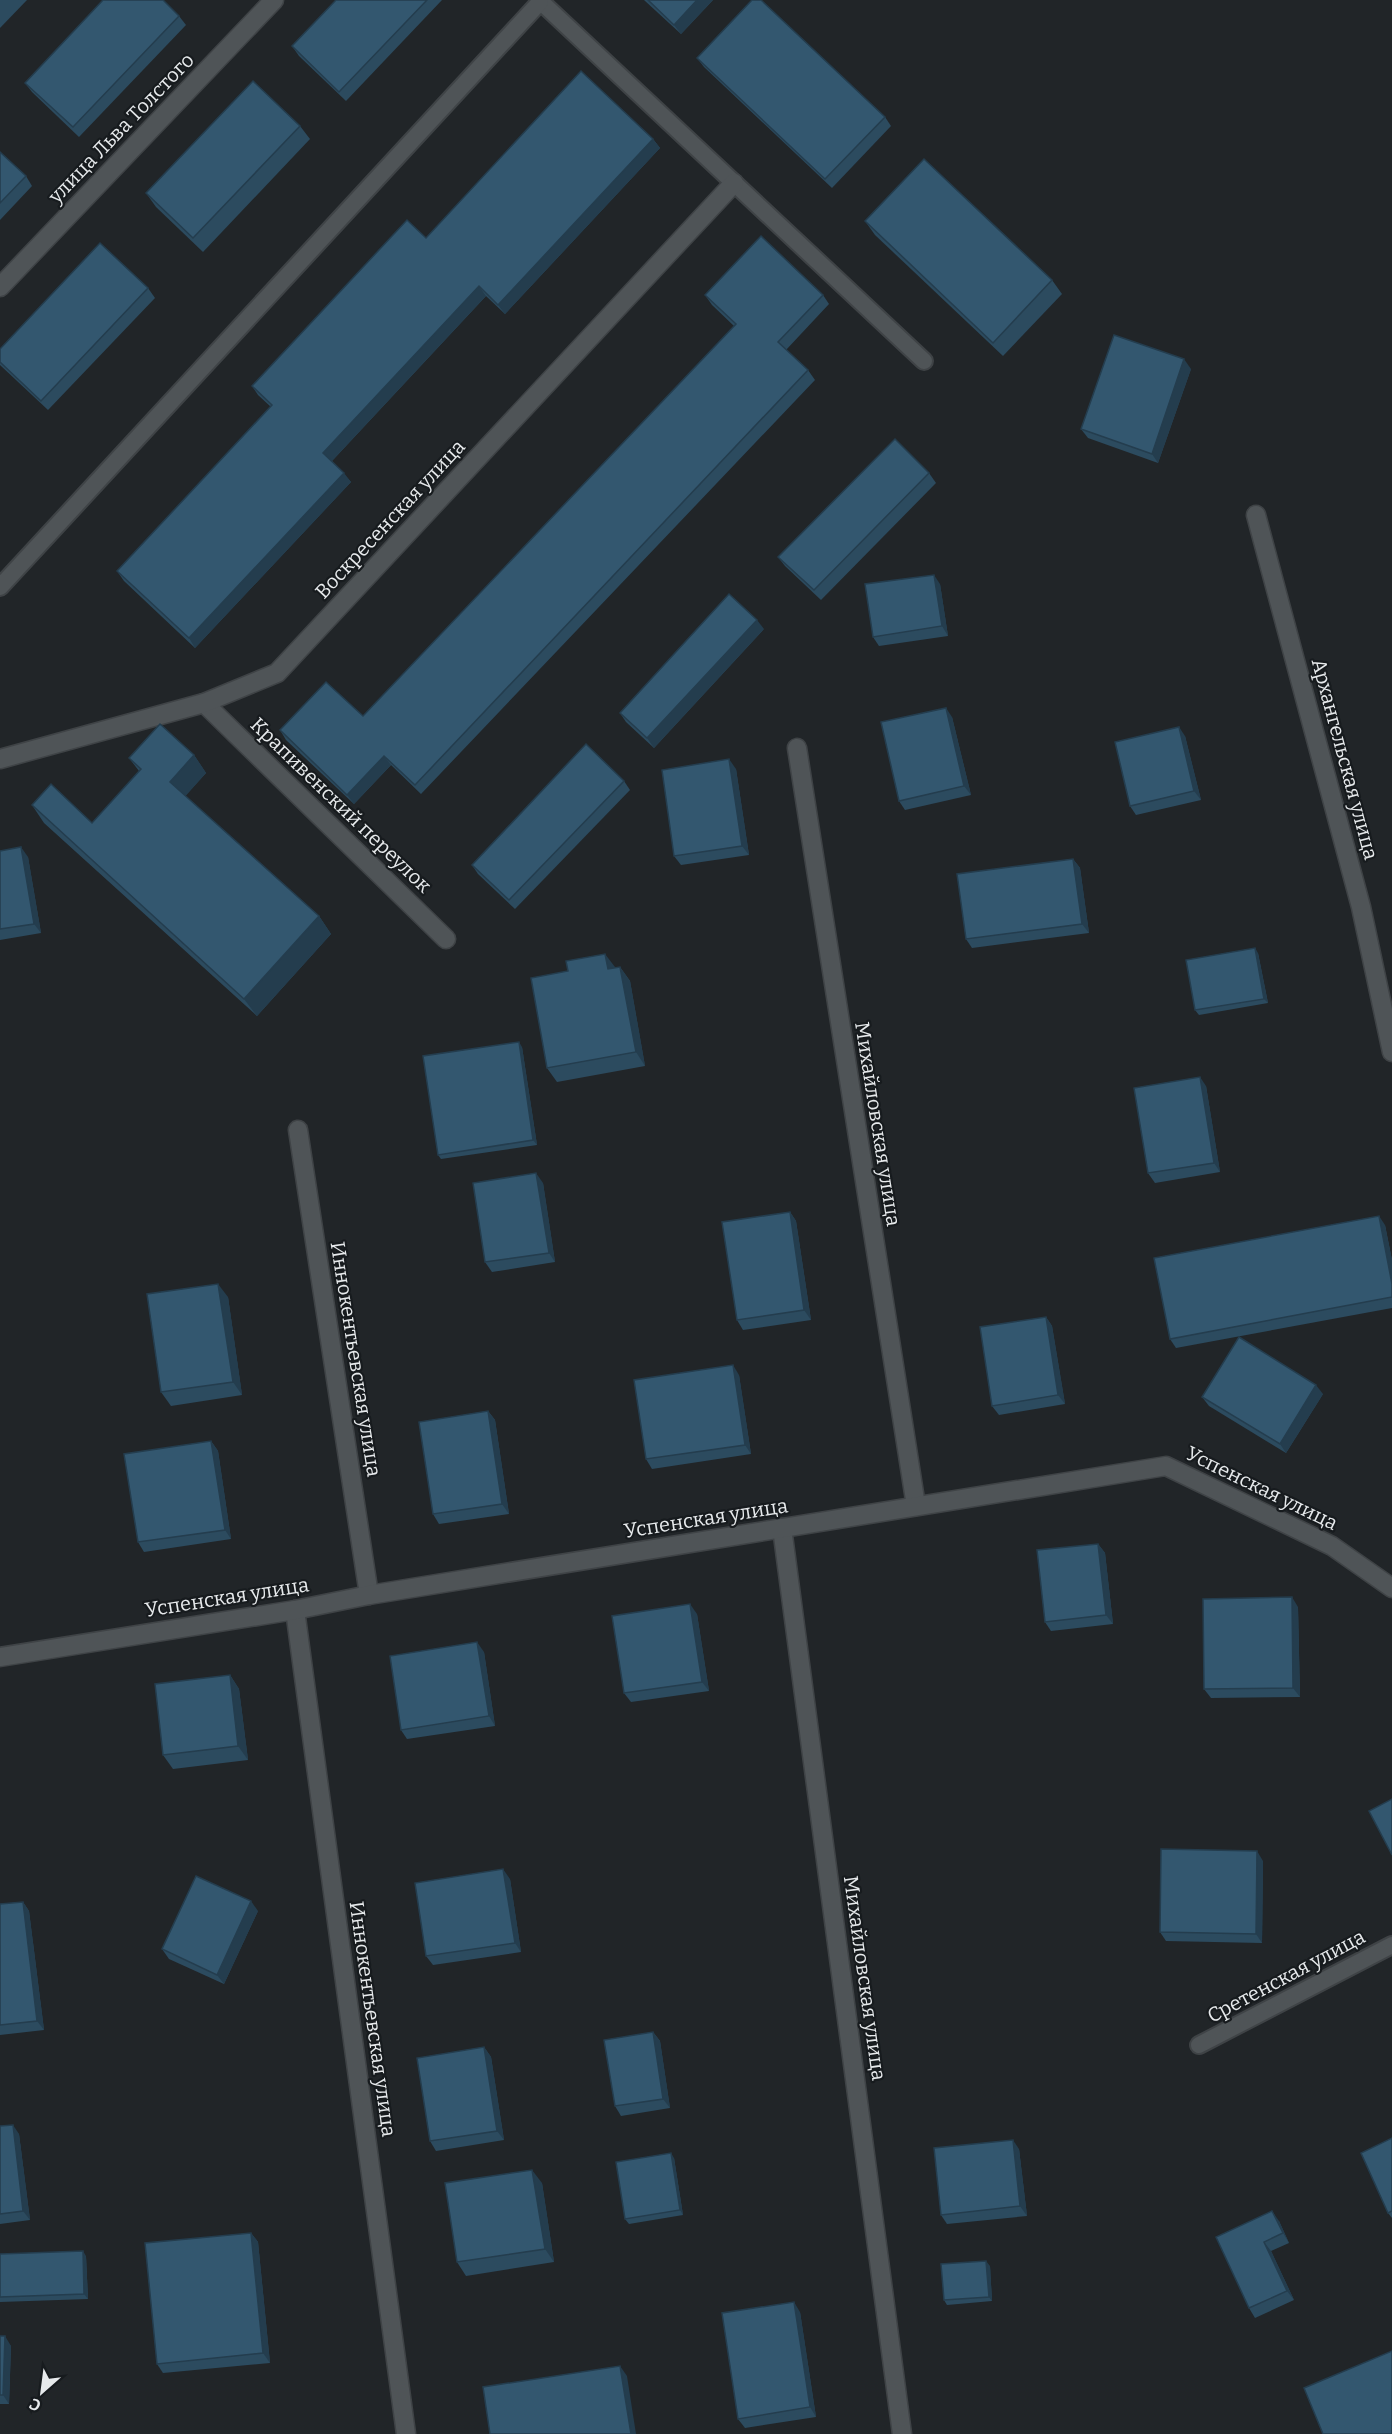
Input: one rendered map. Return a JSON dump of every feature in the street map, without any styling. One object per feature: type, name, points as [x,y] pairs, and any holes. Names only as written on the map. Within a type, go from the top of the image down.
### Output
[{"type":"street","name":"улица Льва Толстого","points":[[0,286],[274,0]]},
{"type":"street","name":"Воскресенская улица","points":[[3,754],[204,703],[277,673],[734,183]]},
{"type":"street","name":"Архангельская улица","points":[[1256,515],[1361,908],[1392,1052]]},
{"type":"street","name":"Крапивенский переулок","points":[[204,703],[446,939]]},
{"type":"street","name":"Михайловская улица","points":[[797,748],[916,1506]]},
{"type":"street","name":"Иннокентьевская улица","points":[[298,1130],[369,1595]]},
{"type":"street","name":"Успенская улица","points":[[0,1657],[1166,1466],[1332,1546],[1392,1588]]},
{"type":"street","name":"Михайловская улица","points":[[782,1528],[902,2434]]},
{"type":"street","name":"Иннокентьевская улица","points":[[295,1610],[406,2434]]},
{"type":"lane","points":[[0,587],[539,1],[924,361]]},
{"type":"lane","name":"Сретенская улица","points":[[1199,2045],[1392,1945]]},
{"type":"building","points":[[103,0],[163,0],[179,16],[73,127],[25,83]]},
{"type":"building","points":[[336,0],[427,0],[339,92],[292,46]]},
{"type":"building","points":[[648,0],[697,0],[674,25]]},
{"type":"building","points":[[752,0],[761,0],[885,117],[825,179],[697,58]]},
{"type":"building","points":[[581,71],[653,139],[498,305],[479,286],[323,453],[344,473],[189,638],[117,571],[272,405],[252,386],[407,220],[426,238]]},
{"type":"building","points":[[253,81],[300,126],[193,238],[146,193]]},
{"type":"building","points":[[0,152],[26,176],[0,203]]},
{"type":"building","points":[[924,159],[1052,280],[993,343],[865,221]]},
{"type":"building","points":[[761,236],[823,295],[778,342],[808,370],[415,785],[384,756],[347,795],[280,730],[326,682],[363,716],[736,324],[705,295]]},
{"type":"building","points":[[100,243],[148,288],[41,401],[0,362],[0,349]]},
{"type":"building","points":[[1114,335],[1184,359],[1152,454],[1081,429]]},
{"type":"building","points":[[895,439],[929,473],[814,590],[778,557]]},
{"type":"building","points":[[934,575],[942,626],[873,637],[865,584]]},
{"type":"building","points":[[729,594],[757,620],[647,738],[620,713]]},
{"type":"building","points":[[946,708],[964,786],[899,801],[881,722]]},
{"type":"building","points":[[160,724],[194,755],[170,782],[319,916],[244,999],[32,805],[51,784],[92,823],[141,769],[129,758]]},
{"type":"building","points":[[1179,727],[1194,791],[1130,806],[1115,742]]},
{"type":"building","points":[[586,744],[624,781],[509,900],[472,865]]},
{"type":"building","points":[[729,759],[742,846],[674,856],[662,770]]},
{"type":"building","points":[[21,847],[34,924],[0,929],[0,851]]},
{"type":"building","points":[[1073,859],[1082,924],[966,939],[957,874]]},
{"type":"building","points":[[1255,948],[1264,999],[1195,1010],[1186,960]]},
{"type":"building","points":[[605,954],[608,969],[620,967],[636,1052],[547,1068],[531,978],[568,971],[566,961]]},
{"type":"building","points":[[519,1042],[533,1140],[438,1155],[423,1056]]},
{"type":"building","points":[[1200,1077],[1214,1163],[1148,1173],[1134,1088]]},
{"type":"building","points":[[536,1173],[549,1253],[485,1262],[473,1183]]},
{"type":"building","points":[[790,1212],[804,1310],[737,1320],[722,1222]]},
{"type":"building","points":[[1379,1216],[1392,1284],[1392,1297],[1170,1339],[1154,1258]]},
{"type":"building","points":[[218,1284],[233,1382],[161,1392],[147,1294]]},
{"type":"building","points":[[1046,1317],[1058,1395],[992,1406],[980,1327]]},
{"type":"building","points":[[1239,1337],[1316,1385],[1280,1444],[1202,1397]]},
{"type":"building","points":[[733,1365],[745,1445],[646,1459],[634,1380]]},
{"type":"building","points":[[488,1411],[502,1504],[433,1514],[419,1422]]},
{"type":"building","points":[[211,1441],[225,1530],[138,1542],[124,1454]]},
{"type":"building","points":[[1098,1544],[1106,1615],[1045,1622],[1037,1550]]},
{"type":"building","points":[[1292,1597],[1293,1688],[1204,1689],[1203,1599]]},
{"type":"building","points":[[690,1604],[702,1682],[624,1693],[612,1616]]},
{"type":"building","points":[[477,1642],[489,1716],[401,1730],[390,1656]]},
{"type":"building","points":[[230,1675],[238,1746],[163,1755],[155,1684]]},
{"type":"building","points":[[1392,1799],[1392,1855],[1369,1811]]},
{"type":"building","points":[[1161,1849],[1257,1851],[1256,1934],[1160,1932]]},
{"type":"building","points":[[503,1869],[515,1943],[426,1956],[415,1883]]},
{"type":"building","points":[[196,1876],[251,1901],[217,1975],[162,1949]]},
{"type":"building","points":[[23,1902],[37,2021],[0,2025],[0,1904]]},
{"type":"building","points":[[653,2032],[663,2099],[615,2106],[604,2040]]},
{"type":"building","points":[[484,2047],[497,2131],[430,2141],[417,2058]]},
{"type":"building","points":[[13,2125],[23,2211],[0,2214],[0,2126]]},
{"type":"building","points":[[1392,2138],[1392,2211],[1388,2213],[1361,2153]]},
{"type":"building","points":[[1013,2140],[1020,2206],[941,2215],[934,2148]]},
{"type":"building","points":[[671,2153],[680,2210],[625,2219],[616,2162]]},
{"type":"building","points":[[532,2170],[545,2249],[457,2262],[445,2183]]},
{"type":"building","points":[[1272,2211],[1283,2233],[1264,2242],[1287,2291],[1249,2308],[1216,2237]]},
{"type":"building","points":[[251,2233],[263,2353],[157,2364],[145,2243]]},
{"type":"building","points":[[83,2251],[84,2294],[0,2297],[0,2254]]},
{"type":"building","points":[[986,2261],[989,2297],[944,2300],[941,2264]]},
{"type":"building","points":[[794,2302],[810,2407],[738,2419],[722,2313]]},
{"type":"building","points":[[0,2336],[5,2336],[3,2395],[0,2395]]},
{"type":"building","points":[[1392,2351],[1392,2434],[1323,2434],[1304,2388]]},
{"type":"building","points":[[620,2366],[631,2434],[490,2434],[483,2387]]}]
